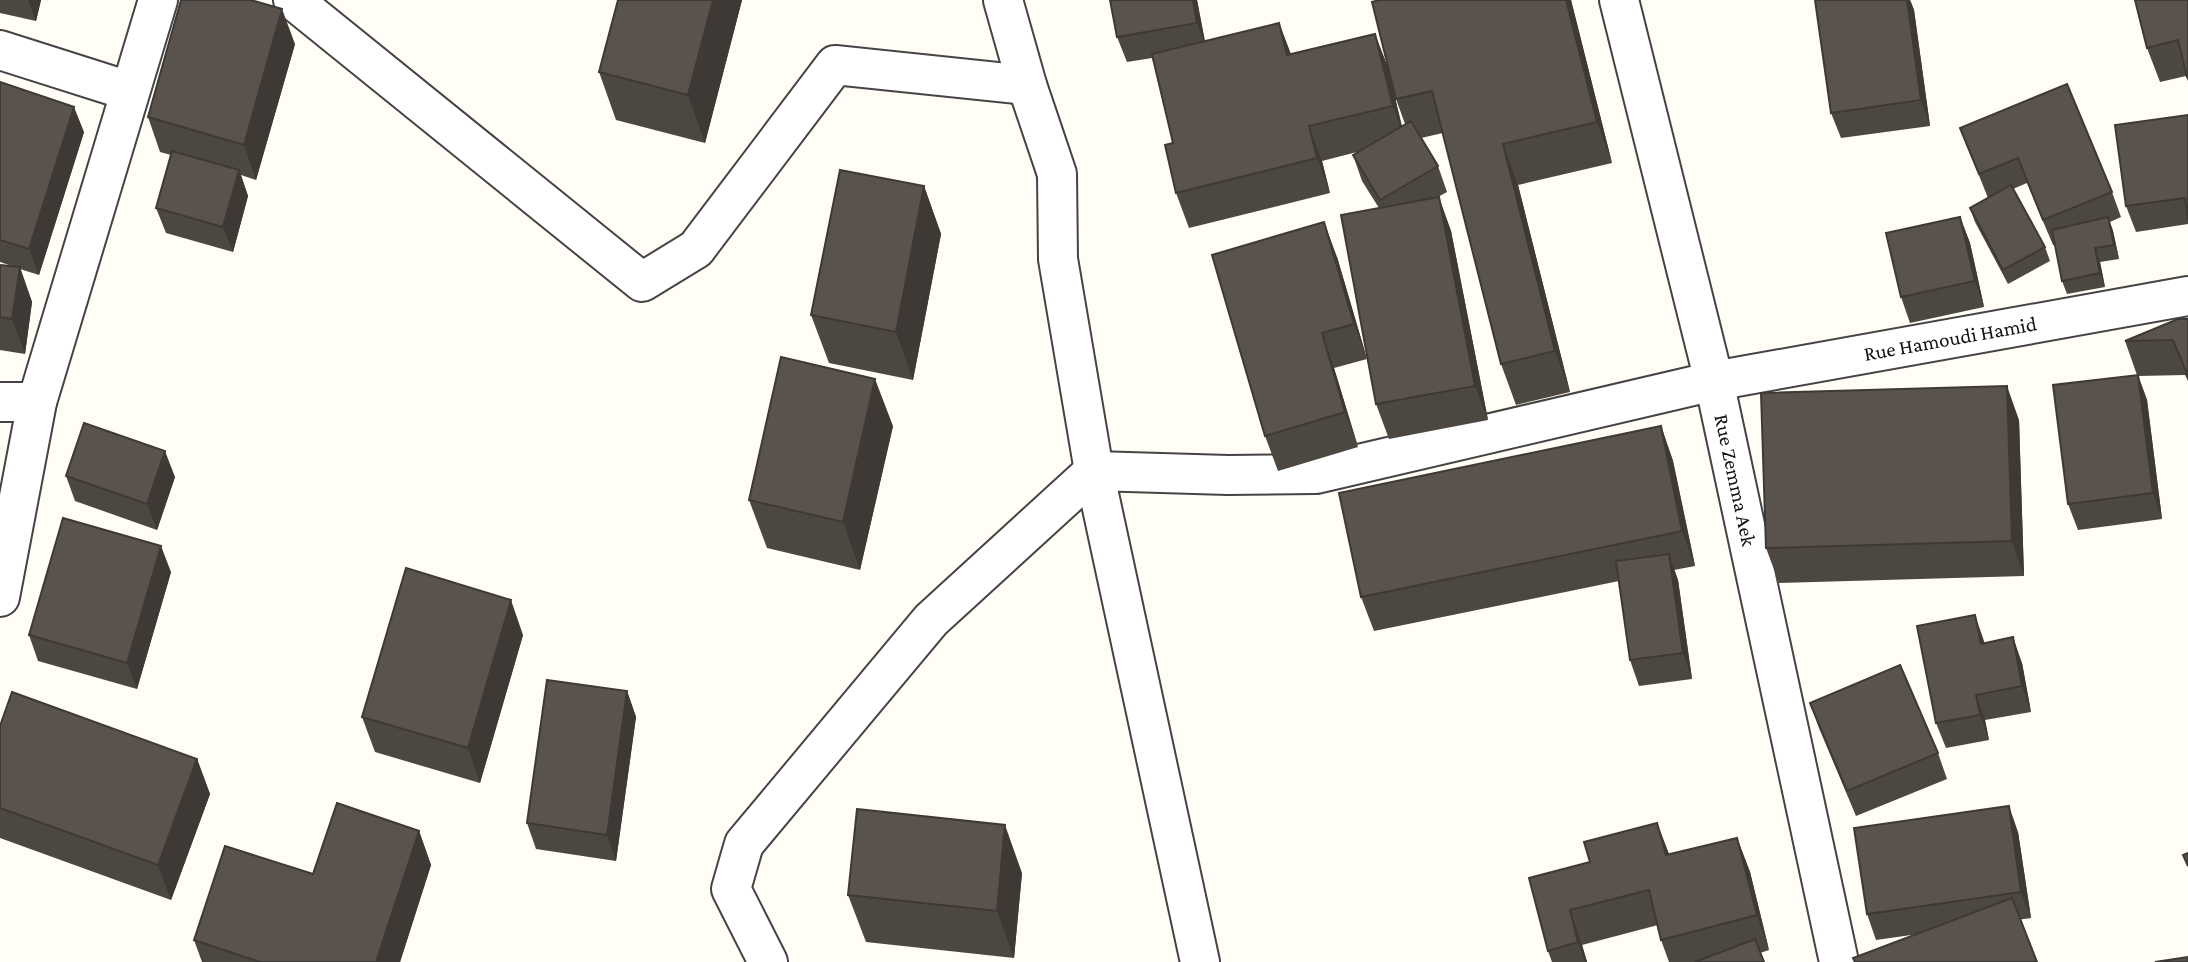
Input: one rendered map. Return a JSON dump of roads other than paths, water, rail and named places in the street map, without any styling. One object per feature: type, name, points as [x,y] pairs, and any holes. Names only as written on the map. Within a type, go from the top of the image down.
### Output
[{"type":"street","points":[[0,597],[18,402],[76,278],[158,0]]},
{"type":"street","points":[[293,0],[642,282],[696,250],[835,65],[1027,85]]},
{"type":"street","points":[[1003,0],[1027,85],[1057,174],[1058,260],[1094,471],[1200,962]]},
{"type":"street","name":"Rue Zemma Aek","points":[[1619,0],[1714,380],[1839,962]]},
{"type":"street","points":[[0,50],[129,91]]},
{"type":"street","name":"Rue Hamoudi Hamid","points":[[1094,471],[1227,475],[1316,474],[1714,380],[2188,296]]},
{"type":"street","points":[[768,962],[731,889],[744,844],[931,620],[1094,471]]}]
